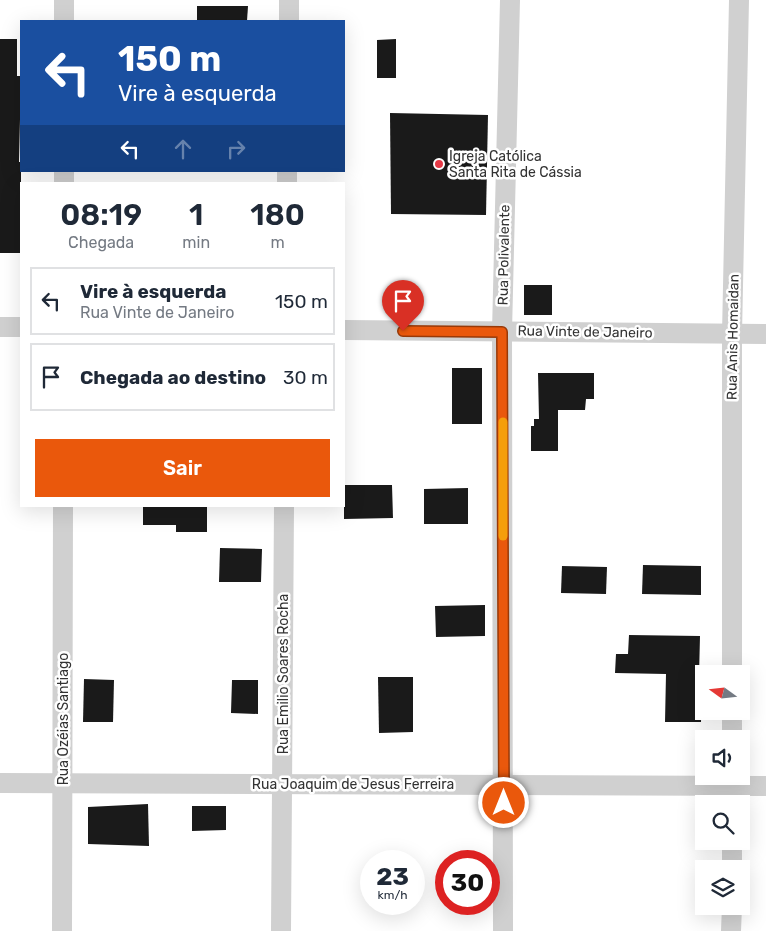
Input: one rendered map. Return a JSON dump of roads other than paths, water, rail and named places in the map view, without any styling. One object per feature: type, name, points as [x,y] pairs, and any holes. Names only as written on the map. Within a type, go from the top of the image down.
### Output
[{"type":"street","points":[[64,0],[64,20]]},
{"type":"street","points":[[289,0],[289,20]]},
{"type":"street","name":"Rua Polivalente","points":[[504,931],[502,332],[510,0]]},
{"type":"street","name":"Rua Anis Homaidan","points":[[732,665],[732,334],[739,0]]},
{"type":"street","points":[[0,326],[20,327]]},
{"type":"street","name":"Rua Vinte de Janeiro","points":[[345,330],[766,334]]},
{"type":"street","name":"Rua Ozéias Santiago","points":[[62,931],[63,507]]},
{"type":"street","name":"Rua Emilio Soares Rocha","points":[[281,931],[284,507]]},
{"type":"street","name":"Rua Joaquim de Jesus Ferreira","points":[[0,783],[504,785],[732,789],[766,786]]},
{"type":"street","points":[[732,915],[732,931]]},
{"type":"place","name":"Igreja Católica Santa Rita de Cássia","points":[[439,164]]}]
